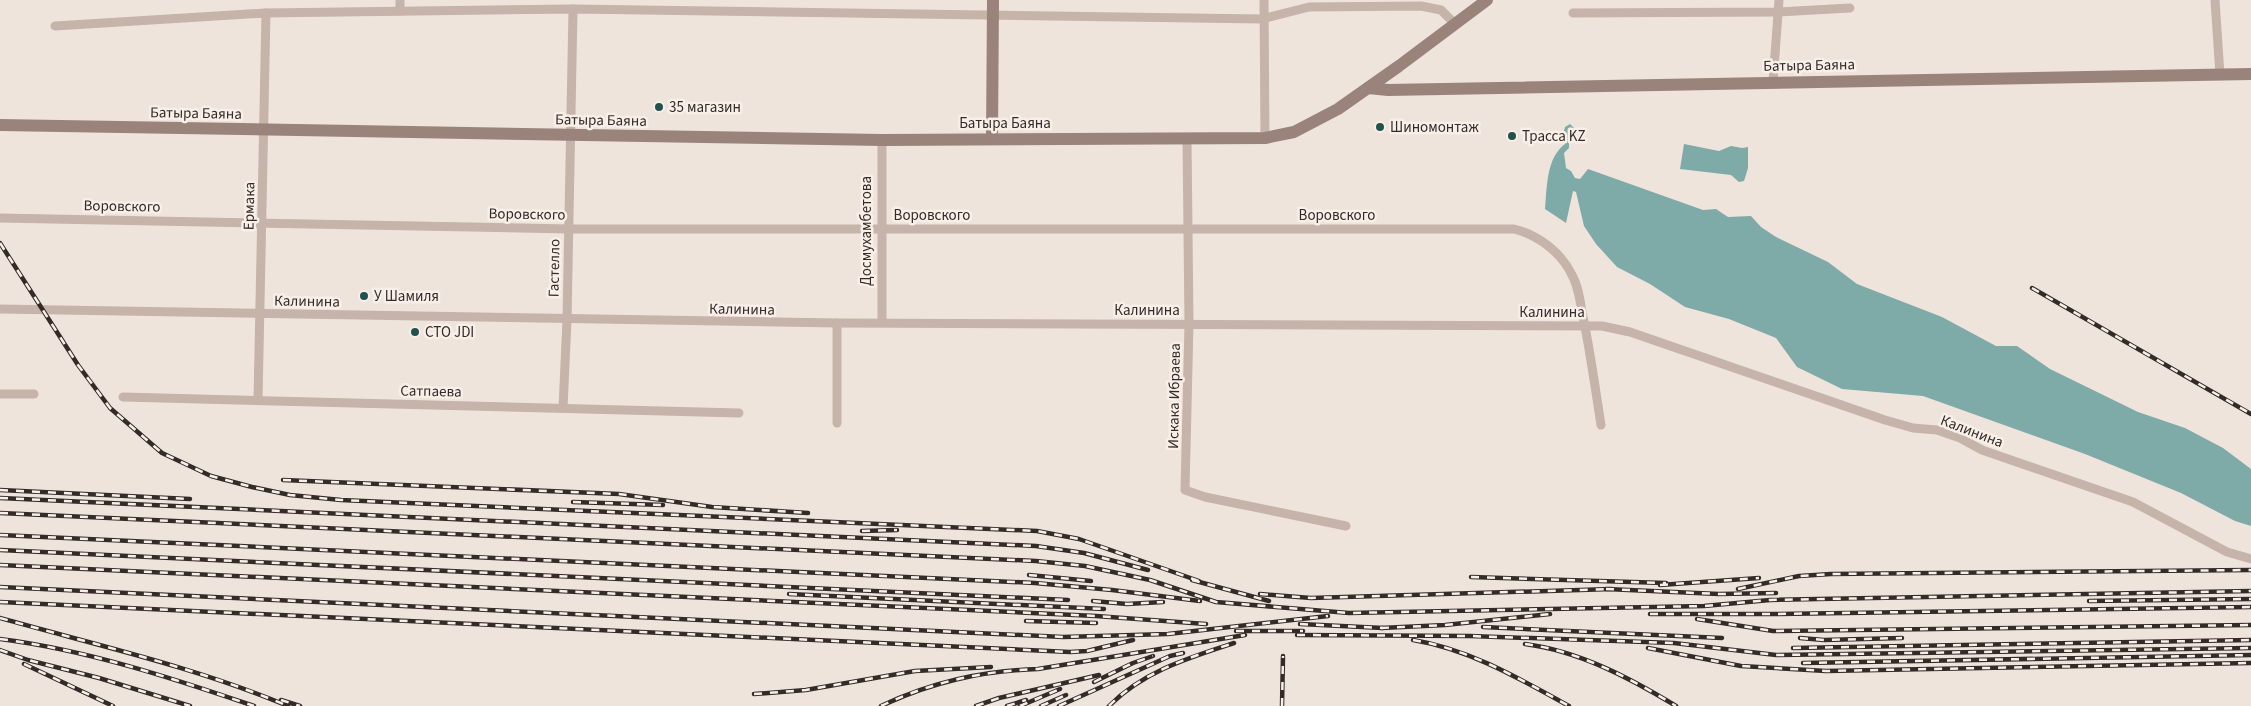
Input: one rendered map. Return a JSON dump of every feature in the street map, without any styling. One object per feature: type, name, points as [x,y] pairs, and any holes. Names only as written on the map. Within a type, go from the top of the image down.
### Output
[{"type":"street","points":[[400,0],[400,11]]},
{"type":"street","points":[[992,139],[993,0]]},
{"type":"street","points":[[1264,0],[1262,20],[1265,138]]},
{"type":"street","name":"Батыра Баяна","points":[[0,125],[882,140],[1265,138],[1294,132],[1307,127],[1368,88],[1486,0]]},
{"type":"street","points":[[1773,82],[1779,0]]},
{"type":"street","points":[[2215,0],[2220,75]]},
{"type":"street","points":[[55,26],[266,13],[573,9],[1262,20],[1310,7],[1422,6],[1441,10],[1454,23]]},
{"type":"street","points":[[1573,13],[1778,12],[1850,8]]},
{"type":"street","name":"Гастелло","points":[[564,408],[573,9]]},
{"type":"street","name":"Ермака","points":[[258,400],[266,13]]},
{"type":"street","name":"Батыра Баяна","points":[[1368,88],[1388,90],[2251,74]]},
{"type":"street","name":"Искака Ибраева","points":[[1187,138],[1188,324],[1185,490],[1205,497],[1346,526]]},
{"type":"street","name":"Досмухамбетова","points":[[882,140],[882,322]]},
{"type":"street","name":"Воровского","points":[[0,218],[569,229],[1520,230],[1537,238],[1557,254],[1572,274],[1585,325],[1600,425]]},
{"type":"street","name":"Калинина","points":[[0,309],[837,324],[882,322],[1602,326],[1630,332],[1885,420],[1913,428],[1936,430],[1960,438],[1982,450],[2133,502],[2227,552],[2251,559]]},
{"type":"street","points":[[837,324],[837,423]]},
{"type":"street","points":[[0,394],[34,394]]},
{"type":"street","name":"Сатпаева","points":[[123,397],[739,413]]},
{"type":"water","points":[[1570,124],[1574,128],[1573,136],[1569,140],[1569,148],[1564,153],[1566,168],[1571,171],[1575,178],[1580,179],[1588,169],[1703,210],[1716,209],[1728,217],[1751,216],[1761,227],[1776,237],[1828,262],[1857,284],[1942,317],[1996,346],[2017,346],[2050,369],[2138,412],[2185,428],[2223,448],[2251,469],[2251,526],[2235,521],[2181,493],[2085,454],[1923,396],[1842,389],[1797,367],[1776,338],[1729,319],[1685,307],[1650,284],[1617,267],[1596,244],[1584,226],[1576,192],[1573,191],[1566,223],[1545,209],[1547,183],[1551,165],[1554,157],[1565,144],[1563,134],[1565,127]]},
{"type":"water","points":[[1684,144],[1719,151],[1731,146],[1748,147],[1748,168],[1744,181],[1739,182],[1731,175],[1680,169]]},
{"type":"railway","points":[[0,243],[78,365],[110,408],[162,453],[211,476],[290,495],[341,500],[1037,531],[1079,539],[1199,581]]},
{"type":"railway","points":[[2032,288],[2251,414]]},
{"type":"railway","points":[[283,480],[619,494],[712,507],[808,513]]},
{"type":"railway","points":[[0,490],[190,499]]},
{"type":"railway","points":[[0,498],[1036,546],[1084,553],[1148,570]]},
{"type":"railway","points":[[573,502],[663,505]]},
{"type":"railway","points":[[0,513],[1036,561],[1085,566],[1150,580],[1216,602],[1349,613],[1704,606],[1770,600],[2251,591]]},
{"type":"railway","points":[[862,531],[897,530]]},
{"type":"railway","points":[[0,535],[1035,583],[1200,601]]},
{"type":"railway","points":[[0,550],[1068,600]]},
{"type":"railway","points":[[0,565],[1096,616],[1206,624]]},
{"type":"railway","points":[[1738,589],[1799,576],[1831,574],[2251,570]]},
{"type":"railway","points":[[1029,575],[1091,581]]},
{"type":"railway","points":[[1471,577],[1666,583]]},
{"type":"railway","points":[[1660,585],[1759,578]]},
{"type":"railway","points":[[1192,580],[1269,601]]},
{"type":"railway","points":[[0,587],[1063,637],[1168,634],[1328,616]]},
{"type":"railway","points":[[1606,589],[1719,594],[1776,593]]},
{"type":"railway","points":[[1260,594],[1311,598],[1612,589]]},
{"type":"railway","points":[[789,594],[1104,609]]},
{"type":"railway","points":[[2089,601],[2251,599]]},
{"type":"railway","points":[[1093,601],[1127,604],[1163,602]]},
{"type":"railway","points":[[0,602],[1070,652],[1087,651],[1133,640]]},
{"type":"railway","points":[[1650,614],[2251,607]]},
{"type":"railway","points":[[1381,628],[1445,625],[1550,614]]},
{"type":"railway","points":[[0,618],[181,668],[288,706]]},
{"type":"railway","points":[[1697,619],[1773,631],[2251,625]]},
{"type":"railway","points":[[1026,621],[1096,623]]},
{"type":"railway","points":[[1300,624],[1383,628]]},
{"type":"railway","points":[[1483,627],[1722,638]]},
{"type":"railway","points":[[1236,631],[1303,631]]},
{"type":"railway","points":[[881,706],[919,690],[977,675],[1038,669],[1245,635]]},
{"type":"railway","points":[[1297,635],[1470,636],[1674,643],[1776,655],[2251,648]]},
{"type":"railway","points":[[1800,638],[1824,640],[1902,638]]},
{"type":"railway","points":[[0,639],[65,650],[129,666],[254,706]]},
{"type":"railway","points":[[1413,640],[1454,650],[1494,666],[1569,706]]},
{"type":"railway","points":[[1793,648],[2251,640]]},
{"type":"railway","points":[[1109,706],[1137,684],[1167,667],[1234,643]]},
{"type":"railway","points":[[1525,644],[1565,653],[1604,667],[1641,685],[1676,706]]},
{"type":"railway","points":[[1648,648],[1741,666],[1826,671],[2251,663]]},
{"type":"railway","points":[[0,650],[28,660],[99,678],[190,706]]},
{"type":"railway","points":[[1059,706],[1170,656],[1183,653]]},
{"type":"railway","points":[[1803,663],[2251,655]]},
{"type":"railway","points":[[1094,682],[1133,663],[1153,656]]},
{"type":"railway","points":[[1282,706],[1283,656]]},
{"type":"railway","points":[[24,664],[113,706]]},
{"type":"railway","points":[[754,694],[806,690],[915,671],[991,667]]},
{"type":"railway","points":[[976,706],[999,698],[1099,675]]},
{"type":"railway","points":[[1020,706],[1060,689]]},
{"type":"railway","points":[[1041,706],[1066,695]]},
{"type":"railway","points":[[281,700],[300,706]]},
{"type":"railway","points":[[1007,706],[1026,700]]},
{"type":"place","name":"35 магазин","points":[[659,107]]},
{"type":"place","name":"Шиномонтаж","points":[[1380,127]]},
{"type":"place","name":"Трасса KZ","points":[[1512,136]]},
{"type":"place","name":"У Шамиля","points":[[364,296]]},
{"type":"place","name":"СТО JDI","points":[[415,332]]}]
